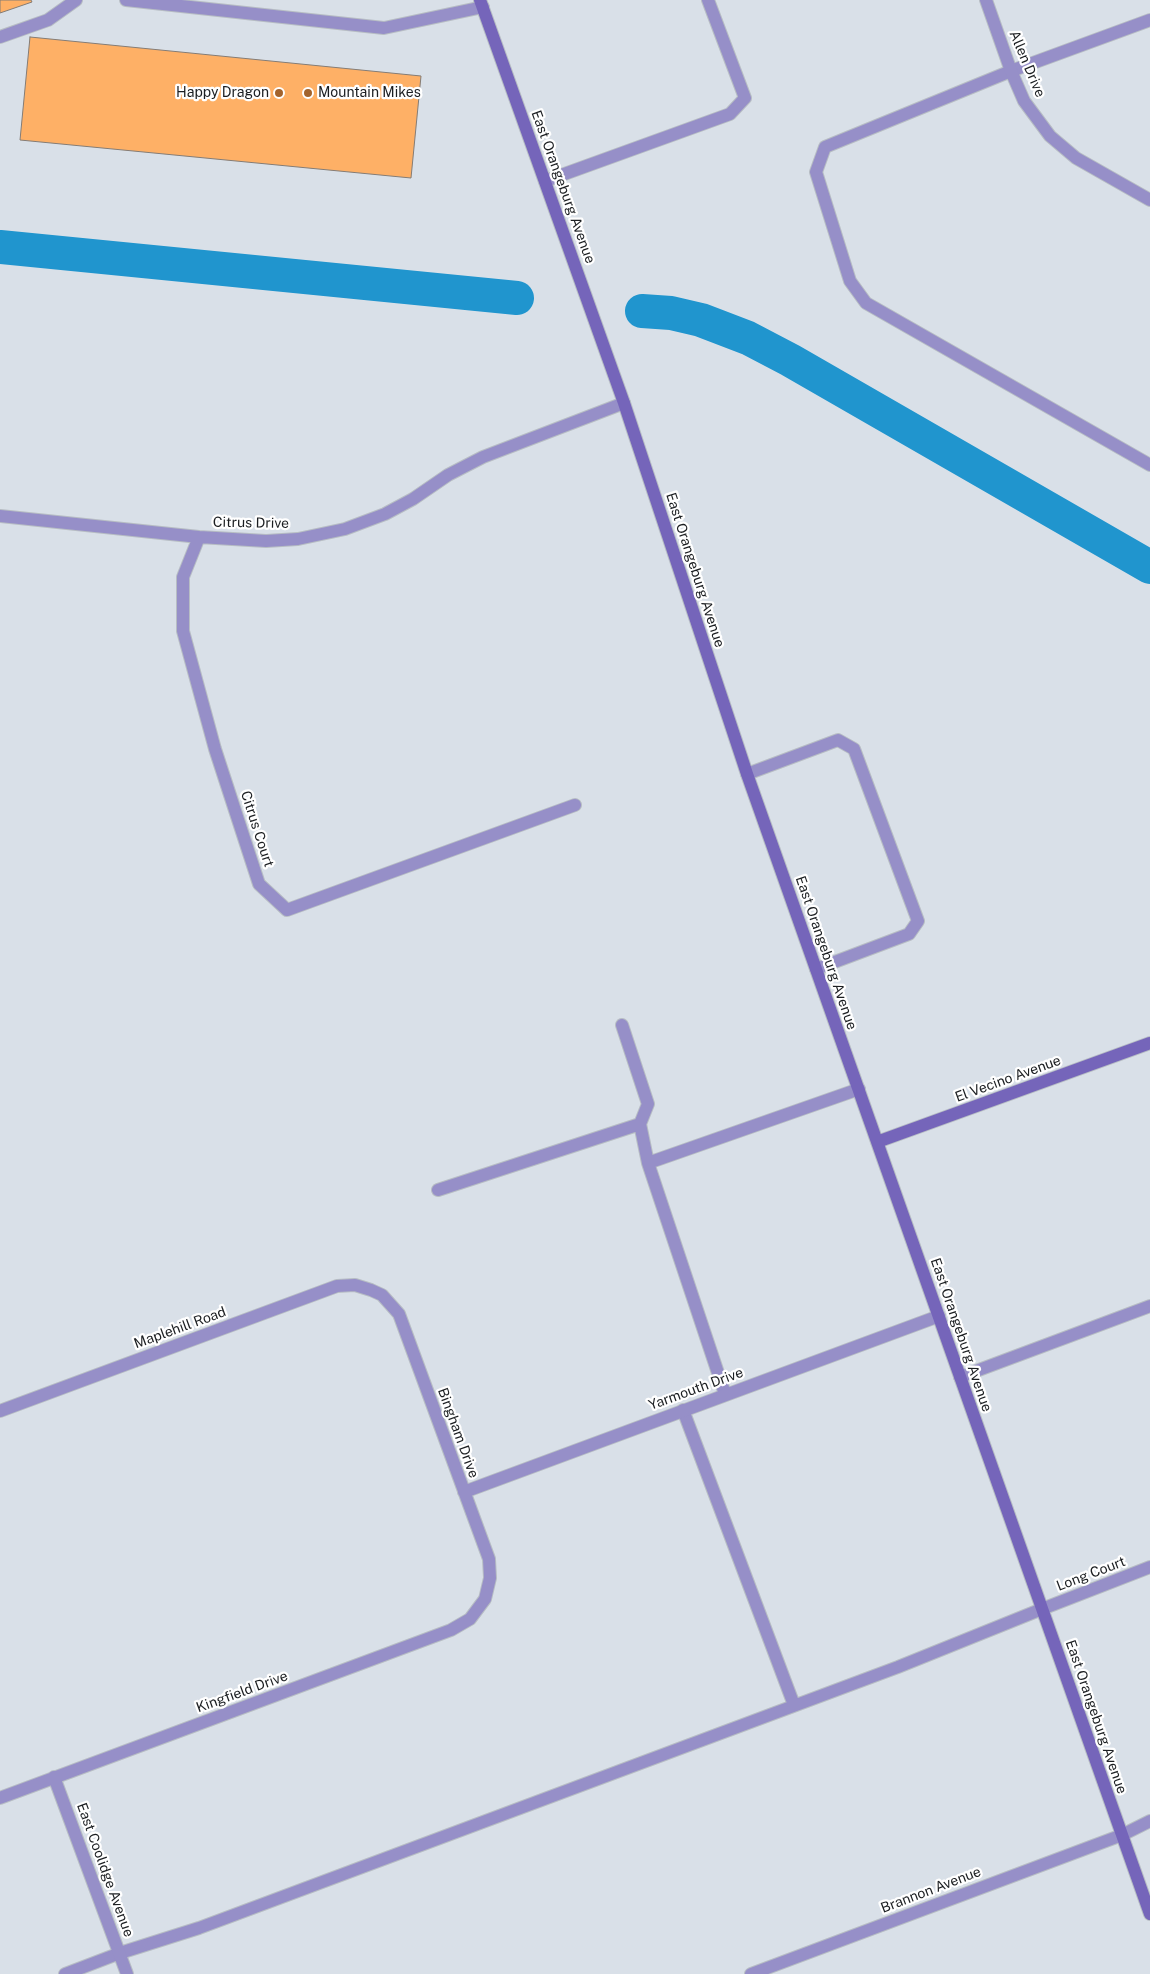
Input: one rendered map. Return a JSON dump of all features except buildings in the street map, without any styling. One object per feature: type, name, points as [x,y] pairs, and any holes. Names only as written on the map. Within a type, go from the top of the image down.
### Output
[{"type":"street","points":[[0,37],[48,20],[76,0]]},
{"type":"street","points":[[126,0],[384,28],[482,4]]},
{"type":"street","points":[[545,181],[730,114],[745,98],[708,0]]},
{"type":"street","name":"Allen Drive","points":[[986,0],[1011,71],[1024,101],[1050,136],[1076,158],[1150,200]]},
{"type":"street","name":"East Orangeburg Avenue","points":[[482,4],[624,403],[747,774],[1150,1914]]},
{"type":"street","points":[[1150,20],[1011,71],[825,147],[816,172],[850,281],[866,303],[1150,465]]},
{"type":"street","name":"Citrus Drive","points":[[0,516],[199,537],[266,541],[298,539],[345,529],[385,514],[413,499],[448,475],[483,457],[624,403]]},
{"type":"street","name":"Citrus Court","points":[[199,537],[183,577],[183,632],[214,749],[259,884],[287,910],[575,805]]},
{"type":"street","points":[[747,774],[838,740],[854,749],[918,921],[909,934],[816,969]]},
{"type":"street","points":[[622,1025],[648,1104],[640,1124],[648,1163],[725,1394]]},
{"type":"street","name":"El Vecino Avenue","points":[[877,1142],[1149,1045]]},
{"type":"street","points":[[648,1163],[858,1089]]},
{"type":"street","points":[[438,1190],[640,1124]]},
{"type":"street","name":"Maplehill Road","points":[[0,1411],[337,1286],[355,1285],[371,1290]]},
{"type":"street","name":"Bingham Drive","points":[[371,1290],[382,1296],[398,1314],[464,1492],[489,1560],[490,1578],[485,1599]]},
{"type":"street","points":[[960,1377],[1150,1306]]},
{"type":"street","name":"Yarmouth Drive","points":[[464,1492],[938,1316]]},
{"type":"street","points":[[683,1410],[794,1705]]},
{"type":"street","name":"Long Court","points":[[64,1974],[120,1953],[199,1928],[898,1667],[1150,1567]]},
{"type":"street","name":"Kingfield Drive","points":[[0,1798],[451,1630],[470,1620],[485,1599]]},
{"type":"street","name":"East Coolidge Avenue","points":[[54,1778],[127,1974]]},
{"type":"street","name":"Brannon Avenue","points":[[751,1974],[1122,1835],[1150,1821]]},
{"type":"waterway","points":[[0,247],[517,298]]},
{"type":"waterway","points":[[642,311],[671,313],[701,320],[748,338],[790,360],[1150,567]]},
{"type":"place","name":"Happy Dragon","points":[[279,93]]},
{"type":"place","name":"Mountain Mikes","points":[[308,93]]}]
